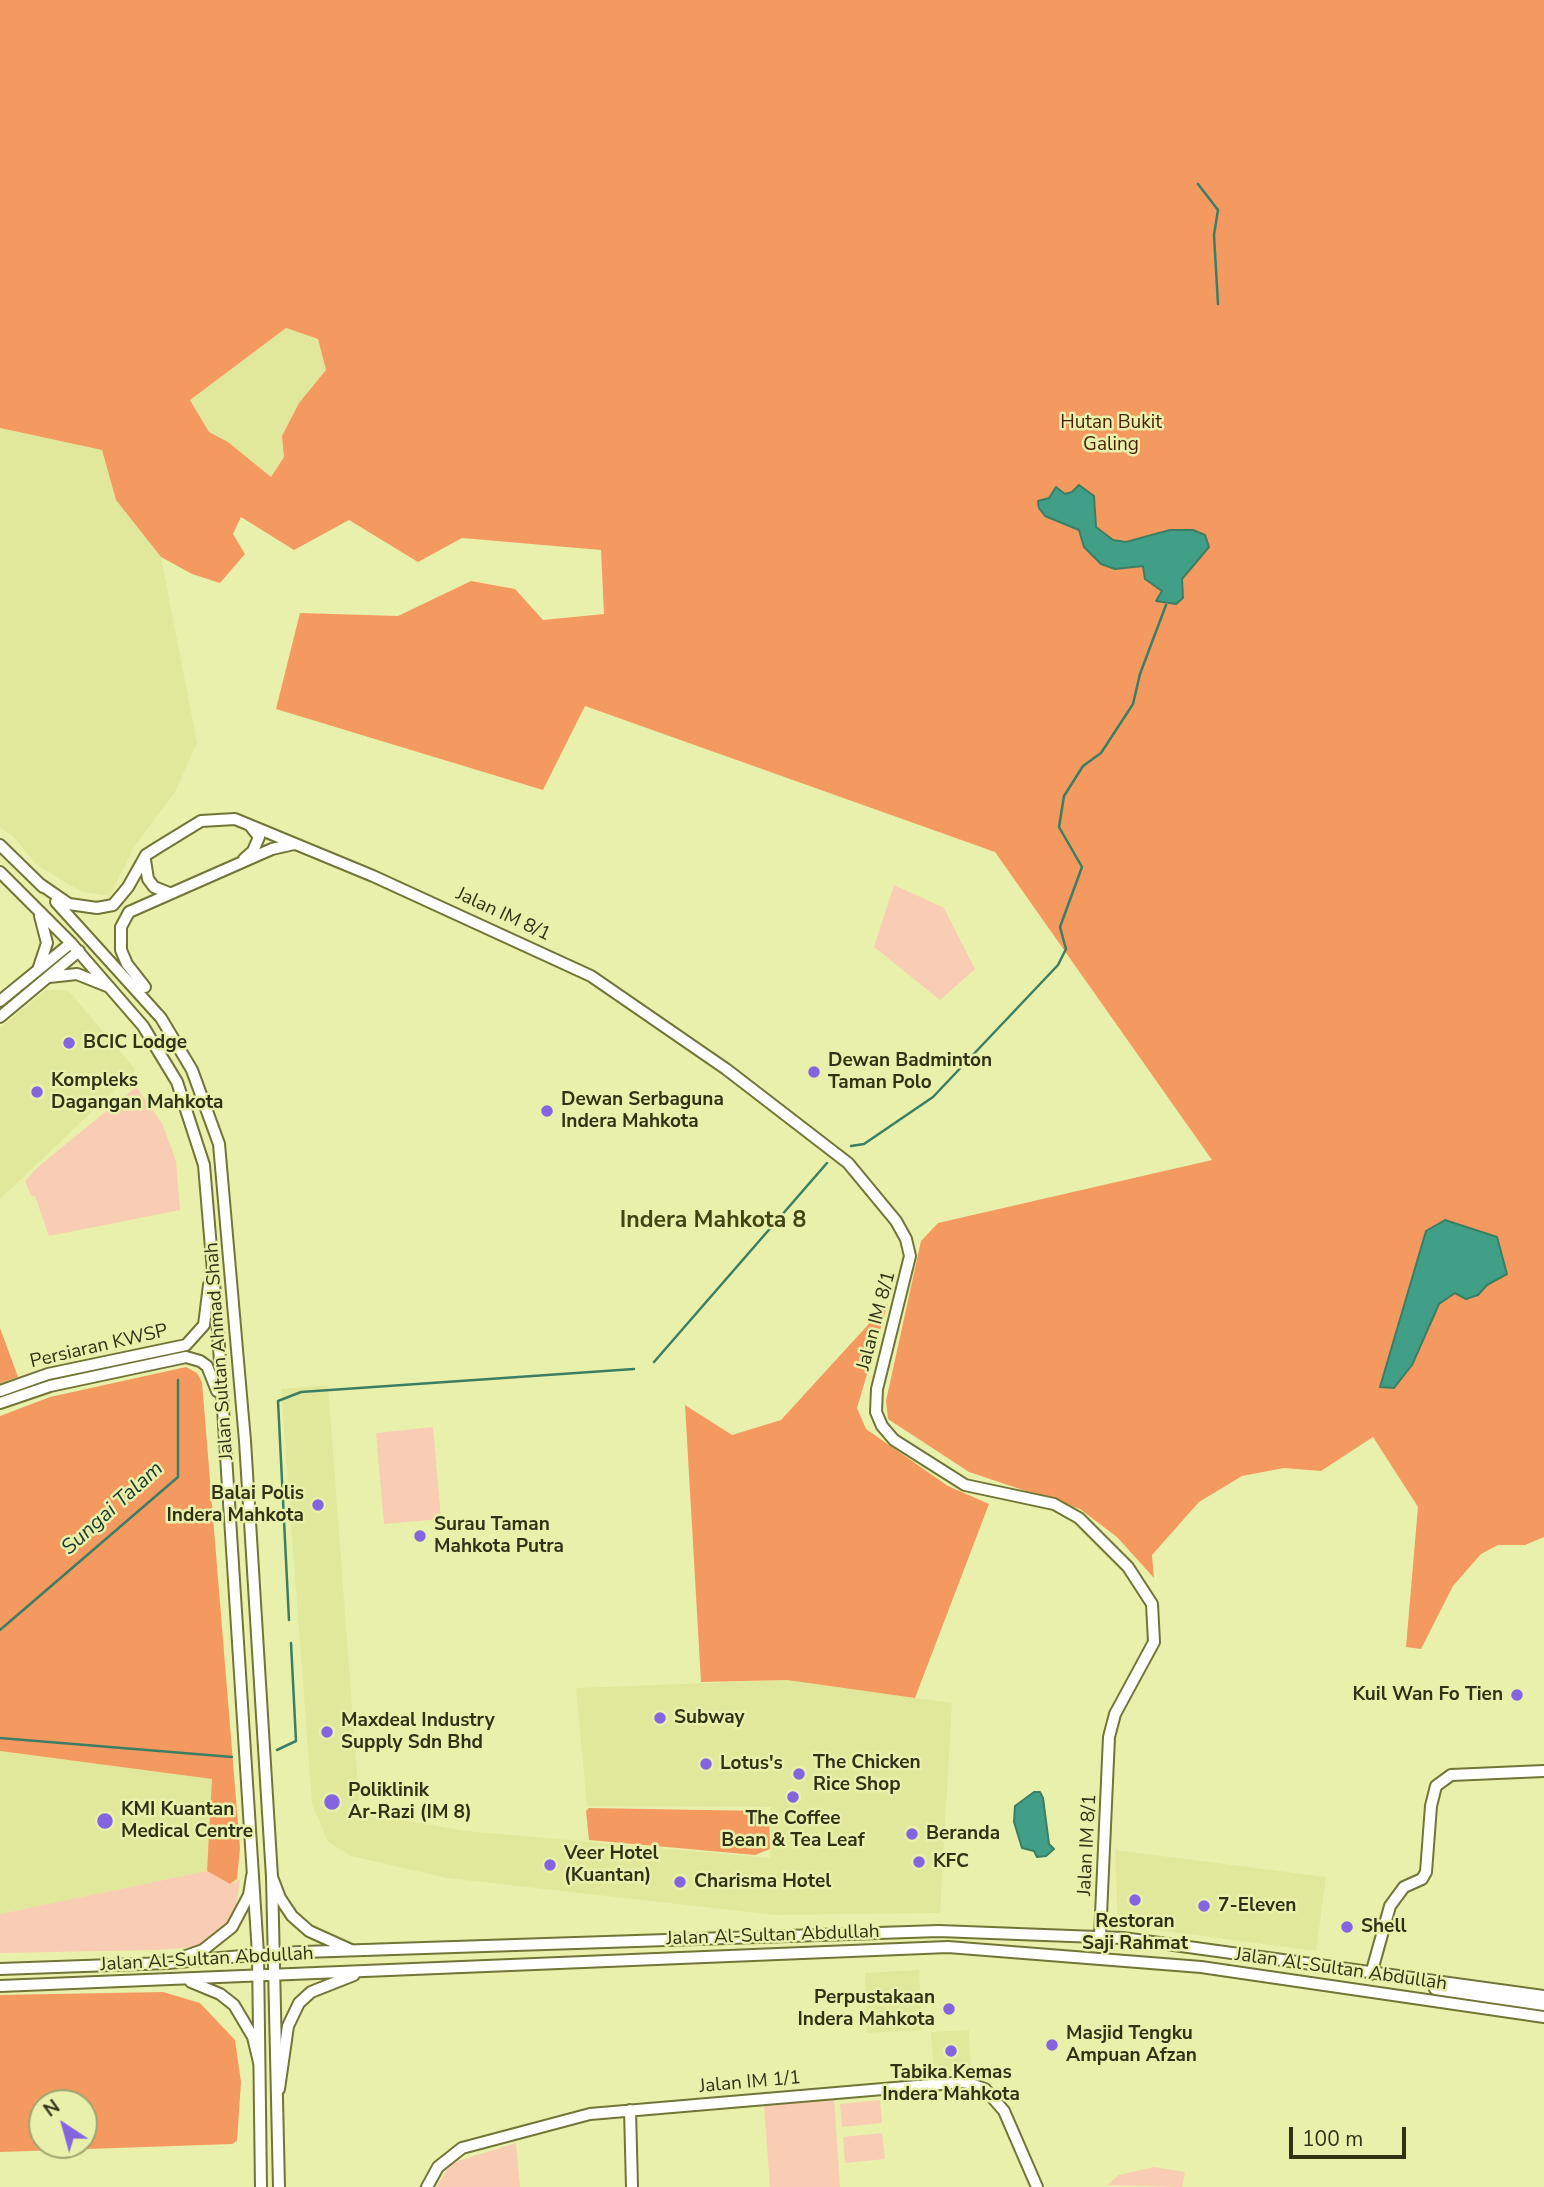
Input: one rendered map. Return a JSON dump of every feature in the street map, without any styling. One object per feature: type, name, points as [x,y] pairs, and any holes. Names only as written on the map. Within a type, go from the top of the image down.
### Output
[{"type":"main road","name":"Jalan IM 8/1","points":[[40,884],[69,904],[97,908],[117,901],[146,855],[201,821],[235,819],[512,938],[607,985],[816,1135],[848,1163],[896,1221],[910,1256],[877,1389],[876,1412],[882,1426],[894,1440],[965,1485],[1054,1504],[1079,1518],[1128,1567],[1152,1604],[1154,1642],[1115,1714],[1109,1737],[1100,1937]]},
{"type":"main road","points":[[239,864],[253,851],[259,837],[246,823]]},
{"type":"main road","points":[[184,1055],[184,1045],[170,1020],[124,957],[121,927],[129,912],[278,847],[297,844]]},
{"type":"main road","name":"Jalan Sultan Ahmad Shah","points":[[0,845],[145,997],[184,1055],[205,1100],[219,1144],[237,1329],[272,1877],[279,2089]]},
{"type":"main road","points":[[146,855],[144,865],[148,879],[154,887],[169,893]]},
{"type":"main road","name":"Jalan Sultan Ahmad Shah","points":[[0,872],[116,991],[150,1036],[177,1082],[204,1166],[218,1331],[258,1954],[259,2062]]},
{"type":"main road","points":[[36,907],[45,925],[47,943],[38,970]]},
{"type":"main road","points":[[0,1001],[38,970],[75,947]]},
{"type":"main road","points":[[0,1017],[48,977],[75,947]]},
{"type":"main road","points":[[48,977],[84,975],[116,991]]},
{"type":"main road","name":"Persiaran KWSP","points":[[0,1391],[48,1374],[190,1342],[201,1330],[206,1318],[211,1247]]},
{"type":"main road","points":[[215,1290],[219,1297],[225,1299],[233,1291]]},
{"type":"main road","points":[[218,1331],[230,1323],[237,1329]]},
{"type":"main road","name":"Persiaran KWSP","points":[[0,1404],[63,1382],[191,1358],[200,1360],[211,1373],[223,1420]]},
{"type":"main road","points":[[1544,1771],[1451,1775],[1436,1786],[1431,1806],[1426,1872],[1422,1879],[1404,1887],[1390,1906],[1371,1974],[1423,1987],[1544,2005]]},
{"type":"main road","points":[[168,1963],[203,1950],[232,1927],[243,1912],[252,1876]]},
{"type":"main road","points":[[272,1877],[280,1898],[292,1916],[309,1931],[356,1952]]},
{"type":"main road","name":"Jalan Al-Sultan Abdullah","points":[[0,1969],[168,1963],[273,1953],[939,1931],[1100,1937],[1544,1996]]},
{"type":"main road","name":"Jalan Al-Sultan Abdullah","points":[[0,1986],[948,1947],[1201,1967],[1544,2017]]},
{"type":"main road","points":[[279,2187],[279,2089],[288,2026],[299,2003],[311,1992],[354,1975],[409,1969]]},
{"type":"main road","points":[[168,1980],[204,1985],[234,2006],[249,2028],[259,2062],[261,2187]]},
{"type":"main road","name":"Jalan IM 1/1","points":[[427,2187],[438,2168],[451,2155],[475,2143],[590,2114],[965,2082],[985,2089],[1004,2110],[1037,2187]]},
{"type":"main road","points":[[630,2110],[632,2187]]},
{"type":"shaded area","points":[[286,328],[318,339],[326,370],[299,403],[283,436],[284,457],[271,477],[228,442],[209,432],[190,399]]},
{"type":"shaded area","points":[[0,428],[102,450],[116,500],[161,557],[197,743],[175,792],[134,847],[110,896],[83,892],[66,883],[36,864],[12,835],[0,828]]},
{"type":"shaded area","points":[[894,885],[944,908],[975,969],[940,1000],[874,947]]},
{"type":"shaded area","points":[[46,990],[68,990],[134,1068],[134,1072],[0,1199],[0,1028]]},
{"type":"shaded area","points":[[136,1087],[162,1123],[176,1161],[180,1210],[49,1236],[35,1196],[31,1196],[25,1181],[39,1166]]},
{"type":"shaded area","points":[[328,1385],[360,1813],[467,1831],[770,1858],[771,1807],[587,1806],[576,1688],[787,1680],[952,1703],[940,1913],[775,1915],[447,1878],[351,1856],[328,1842],[312,1804],[281,1389]]},
{"type":"shaded area","points":[[433,1427],[441,1519],[384,1524],[376,1433]]},
{"type":"shaded area","name":"KMI Kuantan Medical Centre","points":[[0,1751],[213,1779],[207,1871],[0,1914]]},
{"type":"shaded area","points":[[1115,1850],[1326,1877],[1316,1951],[1118,1925]]},
{"type":"shaded area","points":[[207,1871],[230,1884],[240,1880],[236,1906],[226,1926],[207,1942],[196,1947],[0,1953],[0,1914]]},
{"type":"shaded area","points":[[919,1970],[922,2030],[867,2033],[865,1973]]},
{"type":"shaded area","name":"Tabika Kemas Indera Mahkota","points":[[969,2030],[971,2069],[934,2072],[931,2032]]},
{"type":"shaded area","points":[[834,2099],[840,2187],[770,2187],[764,2104]]},
{"type":"shaded area","points":[[880,2100],[882,2123],[842,2127],[840,2104]]},
{"type":"shaded area","points":[[882,2133],[885,2159],[845,2163],[843,2137]]},
{"type":"shaded area","points":[[516,2143],[520,2187],[436,2187],[450,2165]]},
{"type":"shaded area","points":[[1154,2167],[1185,2172],[1182,2187],[1107,2185],[1119,2175]]},
{"type":"green space","name":"Hutan Bukit Galing","points":[[0,0],[1544,0],[1544,1537],[1525,1545],[1498,1545],[1481,1554],[1453,1586],[1421,1649],[1406,1647],[1418,1507],[1373,1437],[1321,1471],[1284,1468],[1242,1476],[1199,1502],[1152,1555],[1154,1578],[1117,1537],[1080,1509],[969,1472],[888,1419],[886,1401],[921,1241],[938,1223],[1212,1160],[995,852],[585,706],[543,790],[276,709],[300,613],[398,616],[471,581],[515,589],[543,620],[604,614],[601,550],[462,538],[418,562],[349,520],[294,550],[241,517],[233,534],[245,554],[220,583],[192,574],[161,557],[116,500],[102,450],[0,428]],"holes":[[[286,328],[318,339],[326,370],[299,403],[282,436],[284,457],[271,477],[228,442],[209,432],[190,400]]]},
{"type":"green space","points":[[888,1303],[857,1408],[866,1429],[948,1486],[989,1504],[915,1698],[787,1680],[701,1682],[685,1405],[732,1435],[781,1420]]},
{"type":"green space","points":[[0,1328],[18,1377],[0,1383]]},
{"type":"green space","points":[[186,1367],[197,1373],[202,1382],[240,1848],[237,1879],[230,1884],[207,1871],[212,1779],[0,1751],[0,1416],[50,1397]]},
{"type":"green space","points":[[589,1808],[762,1811],[769,1815],[770,1849],[755,1855],[589,1840],[586,1811]]},
{"type":"green space","points":[[163,1992],[200,2003],[235,2040],[241,2082],[237,2141],[232,2144],[98,2149],[98,2089],[28,2089],[28,2151],[0,2152],[0,1995]]},
{"type":"water","points":[[1079,485],[1094,496],[1096,527],[1113,540],[1126,542],[1170,530],[1193,530],[1205,535],[1209,547],[1182,579],[1183,598],[1176,604],[1156,601],[1162,591],[1145,579],[1143,566],[1115,569],[1101,564],[1084,547],[1079,530],[1045,516],[1039,508],[1038,501],[1049,498],[1056,487],[1065,494],[1072,492]]},
{"type":"water","points":[[1445,1220],[1497,1237],[1507,1274],[1487,1285],[1478,1295],[1466,1299],[1455,1293],[1439,1304],[1412,1365],[1394,1388],[1380,1387],[1426,1231]]},
{"type":"water","points":[[1034,1792],[1040,1792],[1043,1798],[1049,1844],[1054,1849],[1046,1856],[1037,1857],[1034,1851],[1022,1848],[1014,1822],[1015,1806]]},
{"type":"waterway","points":[[1198,184],[1218,210],[1214,235],[1218,304]]},
{"type":"waterway","points":[[851,1146],[864,1144],[933,1097],[1058,965],[1066,949],[1060,927],[1082,867],[1059,827],[1064,796],[1083,766],[1101,753],[1133,704],[1140,674],[1166,605]]},
{"type":"waterway","points":[[654,1362],[827,1163]]},
{"type":"waterway","points":[[289,1620],[278,1401],[301,1392],[634,1369]]},
{"type":"waterway","name":"Sungai Talam","points":[[0,1630],[178,1477],[178,1380]]},
{"type":"waterway","points":[[277,1750],[296,1741],[291,1643]]},
{"type":"waterway","points":[[0,1738],[232,1757]]},
{"type":"place","name":"BCIC Lodge","points":[[69,1043]]},
{"type":"place","name":"Dewan Badminton Taman Polo","points":[[814,1072]]},
{"type":"place","name":"Kompleks Dagangan Mahkota","points":[[37,1092]]},
{"type":"place","name":"Dewan Serbaguna Indera Mahkota","points":[[547,1111]]},
{"type":"place","name":"Balai Polis Indera Mahkota","points":[[318,1505]]},
{"type":"place","name":"Surau Taman Mahkota Putra","points":[[420,1536]]},
{"type":"place","name":"Kuil Wan Fo Tien","points":[[1517,1695]]},
{"type":"place","name":"Subway","points":[[660,1718]]},
{"type":"place","name":"Maxdeal Industry Supply Sdn Bhd","points":[[327,1732]]},
{"type":"place","name":"Lotus's","points":[[706,1764]]},
{"type":"place","name":"The Chicken Rice Shop","points":[[799,1774]]},
{"type":"place","name":"The Coffee Bean & Tea Leaf","points":[[793,1797]]},
{"type":"place","name":"Poliklinik Ar-Razi (IM 8)","points":[[332,1802]]},
{"type":"place","name":"KMI Kuantan Medical Centre","points":[[105,1821]]},
{"type":"place","name":"Beranda","points":[[912,1834]]},
{"type":"place","name":"KFC","points":[[919,1862]]},
{"type":"place","name":"Veer Hotel (Kuantan)","points":[[550,1865]]},
{"type":"place","name":"Charisma Hotel","points":[[680,1882]]},
{"type":"place","name":"Restoran Saji Rahmat","points":[[1135,1900]]},
{"type":"place","name":"7-Eleven","points":[[1204,1906]]},
{"type":"place","name":"Shell","points":[[1347,1927]]},
{"type":"place","name":"Perpustakaan Indera Mahkota","points":[[949,2009]]},
{"type":"place","name":"Masjid Tengku Ampuan Afzan","points":[[1052,2045]]},
{"type":"place","name":"Tabika Kemas Indera Mahkota","points":[[951,2051]]},
{"type":"district","name":"Indera Mahkota 8","points":[[713,1221]]}]
